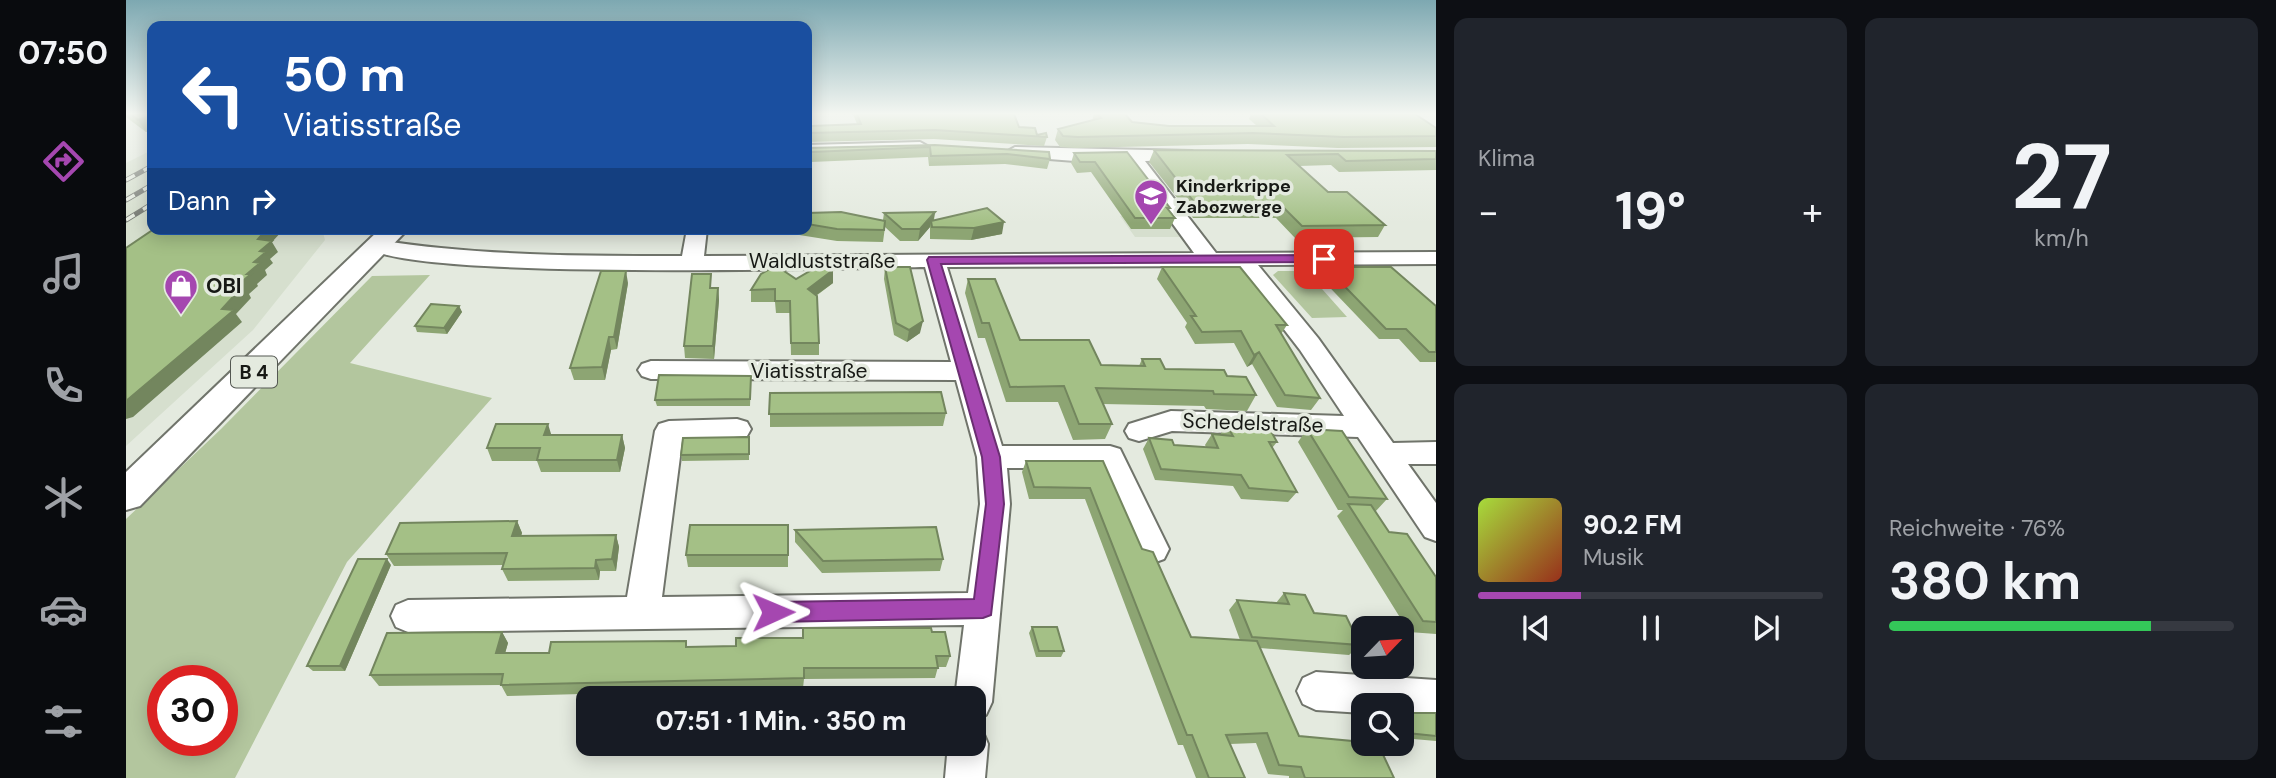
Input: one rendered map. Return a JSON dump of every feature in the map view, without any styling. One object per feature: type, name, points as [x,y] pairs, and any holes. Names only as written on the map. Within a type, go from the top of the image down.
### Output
[{"type":"main road","name":"B 4","points":[[126,472],[374,235]]},
{"type":"main road","name":"B 4","points":[[126,495],[244,382],[374,235]]},
{"type":"street","points":[[1001,151],[1076,156],[1206,153]]},
{"type":"street","points":[[1130,153],[1210,260]]},
{"type":"street","name":"Waldluststraße","points":[[382,235],[444,257],[521,262],[1436,258]]},
{"type":"street","points":[[692,262],[696,235]]},
{"type":"street","points":[[933,260],[991,457],[995,504],[975,686]]},
{"type":"street","name":"Schedelstraße","points":[[1241,260],[1308,344],[1436,528]]},
{"type":"street","name":"Viatisstraße","points":[[651,370],[966,371]]},
{"type":"street","name":"Schedelstraße","points":[[1139,431],[1171,421],[1367,427]]},
{"type":"street","points":[[642,614],[669,431],[737,429]]},
{"type":"street","points":[[1386,454],[1436,453]]},
{"type":"street","points":[[991,457],[1110,457],[1153,549]]},
{"type":"street","points":[[408,616],[983,608]]},
{"type":"street","points":[[1316,691],[1436,699]]},
{"type":"street","points":[[965,778],[967,756]]},
{"type":"shaded area","name":"OBI","points":[[147,152],[147,235],[324,235],[325,240],[253,330],[126,446],[126,163]]},
{"type":"shaded area","name":"Kinderkrippe Zabozwerge","points":[[1163,210],[1183,237],[1135,237],[1120,216],[1145,215]]},
{"type":"green space","points":[[1278,271],[1306,271],[1347,317],[1312,318],[1273,275]]},
{"type":"green space","points":[[430,275],[350,363],[492,398],[347,562],[235,778],[126,778],[126,519],[221,429],[372,276]]},
{"type":"building","points":[[812,150],[851,150],[812,152]]},
{"type":"building","points":[[930,150],[1021,150],[1049,152],[1050,159],[1007,154],[931,156]]},
{"type":"building","points":[[1154,150],[1436,151],[1436,159],[1346,161],[1338,154],[1287,155],[1328,192],[1347,192],[1385,225],[1302,226],[1282,206],[1198,207]]},
{"type":"building","points":[[1127,152],[1175,218],[1135,218],[1095,162],[1080,162],[1074,153]]},
{"type":"building","points":[[987,208],[1004,222],[974,228],[932,227],[931,221]]},
{"type":"building","points":[[841,212],[885,221],[884,230],[837,229],[812,225],[812,213]]},
{"type":"building","points":[[935,212],[920,229],[902,229],[884,213]]},
{"type":"building","name":"OBI","points":[[147,234],[262,235],[258,239],[272,241],[260,251],[266,252],[254,262],[260,263],[247,274],[251,274],[238,285],[243,286],[222,309],[234,310],[126,401],[126,248]]},
{"type":"building","points":[[827,261],[833,270],[808,289],[817,296],[819,343],[791,343],[790,301],[775,301],[775,289],[751,290],[761,274],[770,269],[778,267],[796,279]]},
{"type":"building","points":[[1320,261],[1348,261],[1354,267],[1391,267],[1436,306],[1436,352],[1429,352],[1406,329],[1386,329]]},
{"type":"building","points":[[885,267],[910,267],[923,321],[909,330],[896,323]]},
{"type":"building","points":[[1162,267],[1240,267],[1287,325],[1276,325],[1320,398],[1285,395],[1259,352],[1254,355],[1241,331],[1202,332],[1191,316],[1196,316]]},
{"type":"building","points":[[601,271],[626,271],[614,337],[609,337],[602,367],[570,368]]},
{"type":"building","points":[[692,274],[711,274],[710,288],[718,288],[713,346],[684,346]]},
{"type":"building","points":[[968,279],[995,279],[1020,340],[1089,340],[1101,365],[1145,366],[1142,359],[1160,359],[1165,369],[1224,370],[1227,376],[1246,377],[1256,395],[1214,394],[1213,391],[1096,388],[1112,424],[1079,424],[1064,386],[1010,387],[989,323],[982,323]]},
{"type":"building","points":[[431,304],[459,306],[444,328],[415,326]]},
{"type":"building","points":[[659,375],[751,376],[750,399],[655,400]]},
{"type":"building","points":[[941,392],[946,413],[769,414],[770,393]]},
{"type":"building","points":[[496,424],[548,424],[544,435],[622,435],[617,460],[537,460],[540,448],[487,448]]},
{"type":"building","points":[[1226,424],[1268,426],[1277,442],[1269,442],[1297,492],[1249,488],[1241,475],[1161,469],[1149,438],[1172,440],[1174,445],[1218,448],[1212,434],[1233,436]]},
{"type":"building","points":[[1307,429],[1342,431],[1387,499],[1349,497]]},
{"type":"building","points":[[749,437],[749,454],[681,455],[683,438]]},
{"type":"building","points":[[1026,461],[1103,461],[1142,549],[1153,552],[1191,637],[1257,641],[1299,736],[1351,741],[1351,756],[1384,756],[1394,778],[1305,778],[1301,767],[1279,765],[1267,733],[1226,735],[1245,778],[1209,778],[1192,735],[1187,735],[1090,488],[1034,487]]},
{"type":"building","points":[[1348,504],[1371,505],[1389,532],[1407,534],[1436,577],[1436,622],[1423,621]]},
{"type":"building","points":[[517,521],[512,536],[616,535],[612,559],[596,560],[595,568],[502,569],[507,553],[386,554],[400,523]]},
{"type":"building","points":[[690,525],[788,525],[788,555],[686,555]]},
{"type":"building","points":[[936,527],[943,559],[823,561],[795,530]]},
{"type":"building","points":[[358,559],[387,559],[340,666],[307,666]]},
{"type":"building","points":[[1284,593],[1305,595],[1314,613],[1346,616],[1351,626],[1351,644],[1252,637],[1237,600],[1289,604]]},
{"type":"building","points":[[1032,627],[1057,627],[1064,651],[1039,651]]},
{"type":"building","points":[[803,628],[931,628],[932,632],[945,632],[950,656],[936,656],[938,668],[804,668],[804,678],[501,685],[503,674],[370,675],[387,633],[502,632],[496,653],[549,653],[551,642],[686,641],[686,647],[736,646],[736,638],[803,638]]},
{"type":"building","points":[[1414,713],[1436,713],[1436,736],[1414,734]]},
{"type":"railway","points":[[126,180],[147,169]]},
{"type":"railway","points":[[126,200],[147,188]]},
{"type":"railway","points":[[126,220],[147,207]]},
{"type":"place","name":"Kinderkrippe Zabozwerge","points":[[1151,226]]},
{"type":"place","name":"OBI","points":[[181,316]]},
{"type":"route","points":[[773,612],[983,608],[995,504],[991,457],[933,260],[1324,259]]}]
